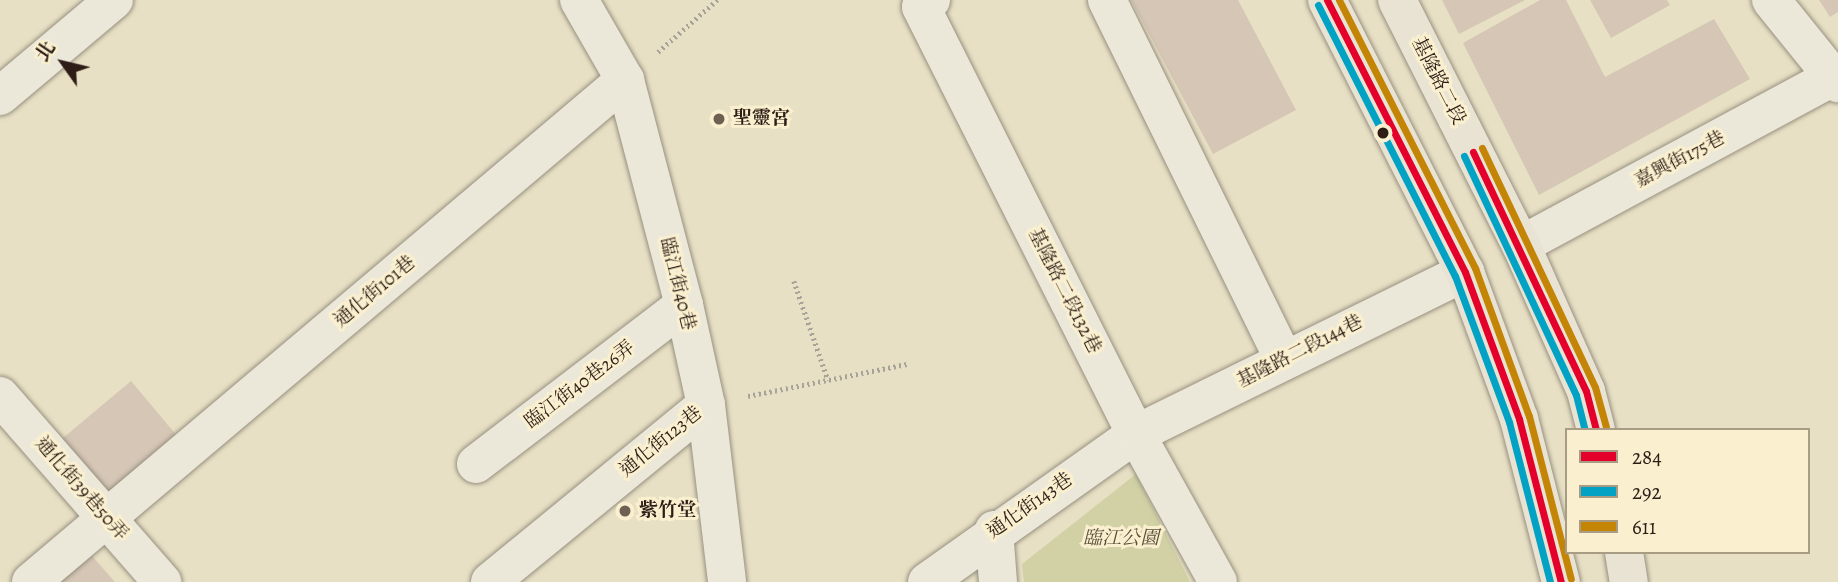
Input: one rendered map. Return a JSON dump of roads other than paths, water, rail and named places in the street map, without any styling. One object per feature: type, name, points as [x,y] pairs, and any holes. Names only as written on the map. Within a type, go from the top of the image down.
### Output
[{"type":"main road","points":[[1327,0],[1465,272],[1519,419],[1561,582]]},
{"type":"main road","name":"基隆路二段","points":[[1397,0],[1521,245],[1586,391],[1595,428]]},
{"type":"main road","points":[[1624,554],[1629,582]]},
{"type":"street","points":[[0,96],[114,0]]},
{"type":"street","name":"臨江街40巷","points":[[579,0],[625,80],[684,305],[706,404],[727,582]]},
{"type":"street","name":"基隆路二段132巷","points":[[931,0],[921,7],[1136,434],[1219,582]]},
{"type":"street","points":[[1107,0],[1284,360]]},
{"type":"street","points":[[1771,0],[1837,78]]},
{"type":"street","name":"嘉興街175巷","points":[[1521,245],[1837,78]]},
{"type":"street","name":"通化街101巷","points":[[31,582],[625,80]]},
{"type":"street","name":"基隆路二段144巷","points":[[1136,434],[1465,272]]},
{"type":"street","name":"臨江街40巷26弄","points":[[476,464],[684,305]]},
{"type":"street","name":"通化街39巷50弄","points":[[0,396],[162,582]]},
{"type":"street","name":"通化街123巷","points":[[490,582],[706,404]]},
{"type":"street","name":"通化街143巷","points":[[927,582],[994,530],[1136,434]]},
{"type":"street","points":[[994,530],[998,582]]},
{"type":"place","name":"聖靈宮","points":[[719,119]]},
{"type":"place","name":"紫竹堂","points":[[625,511]]},
{"type":"park label","name":"臨江公園","points":[[1121,539]]}]
